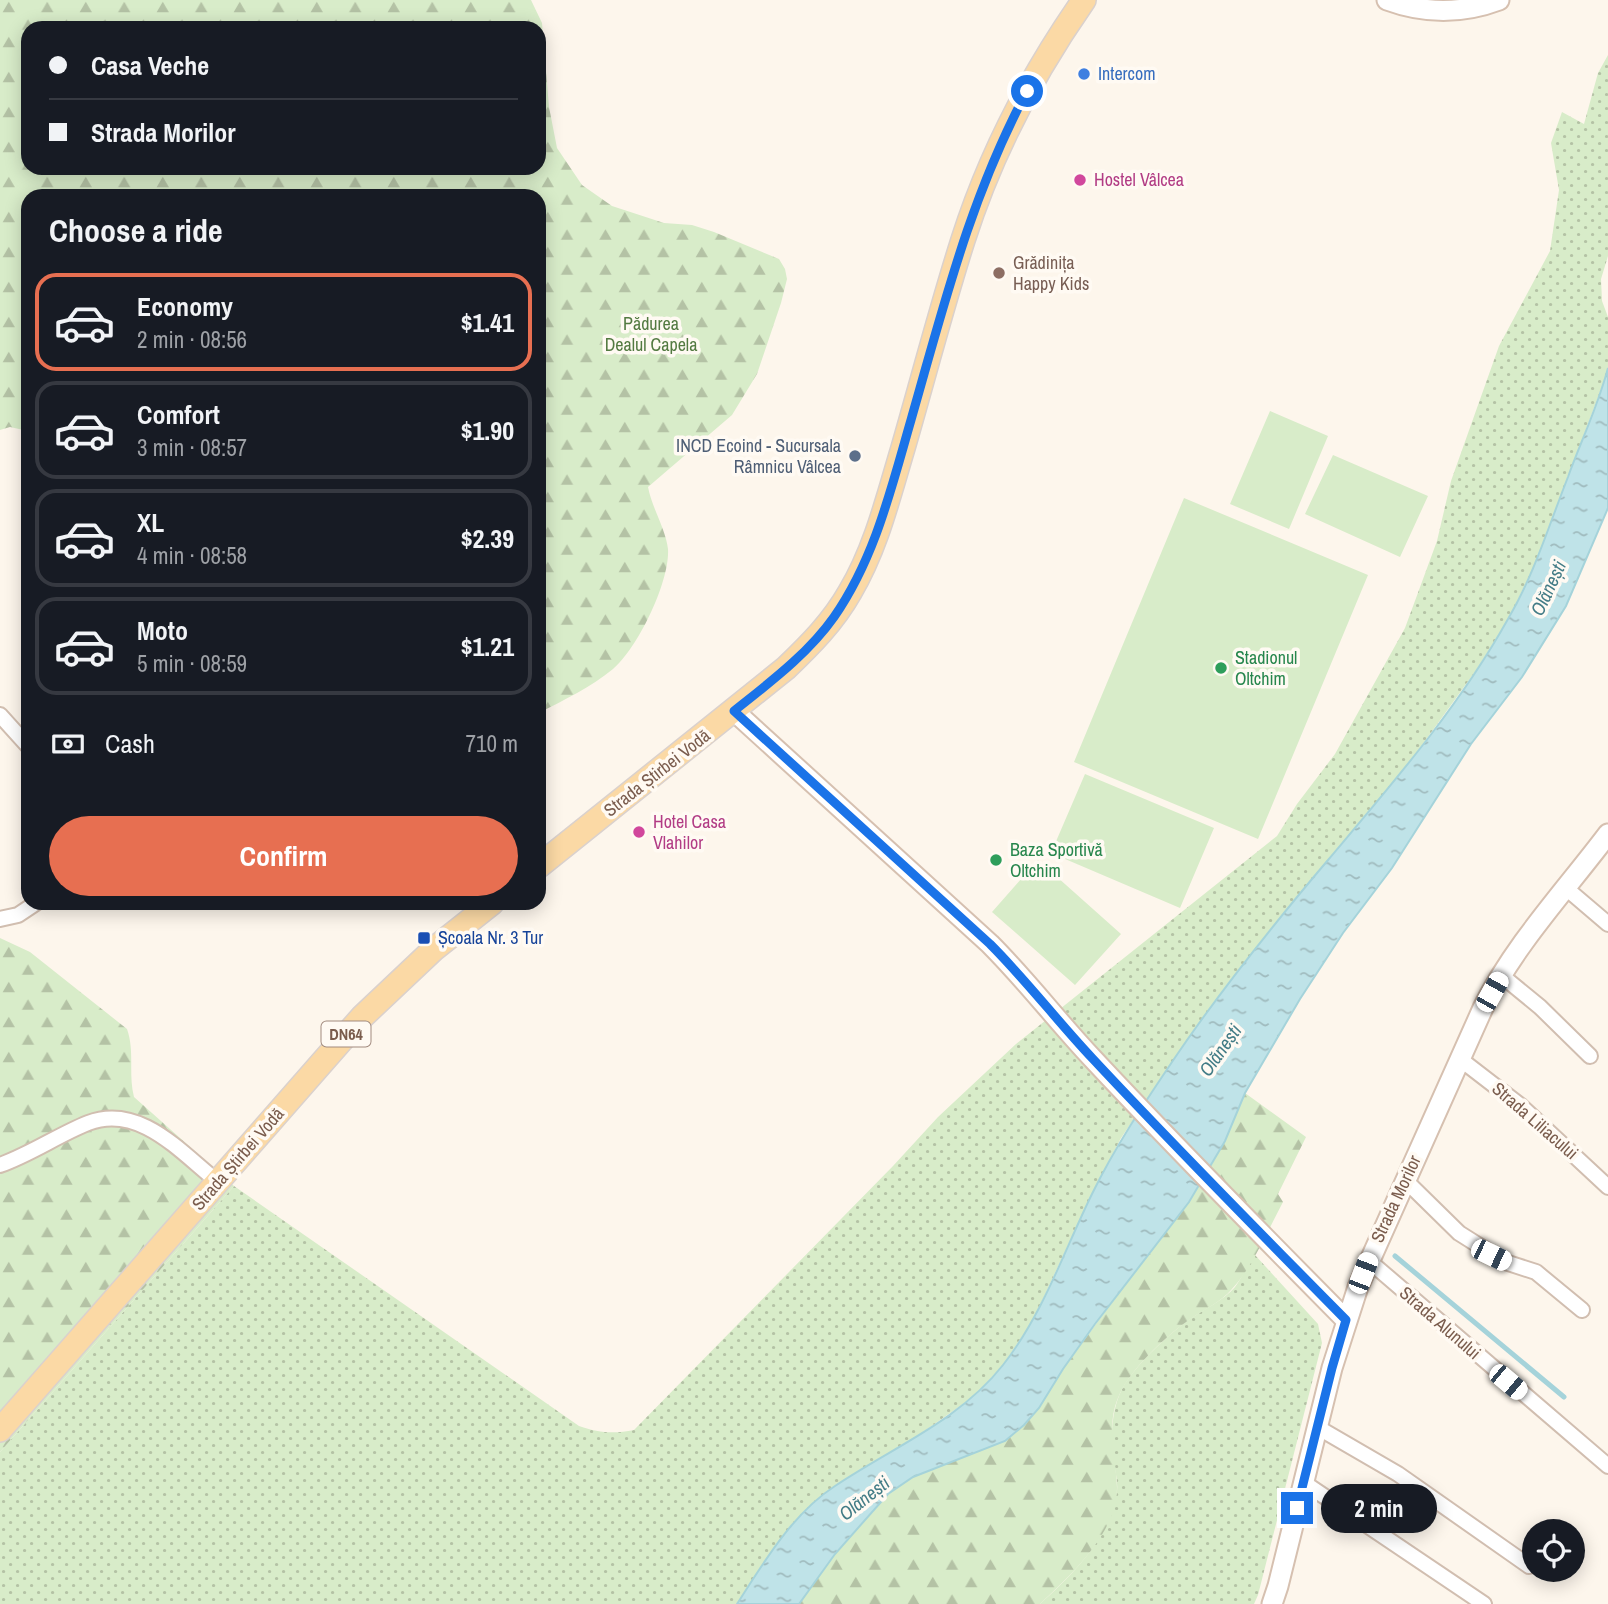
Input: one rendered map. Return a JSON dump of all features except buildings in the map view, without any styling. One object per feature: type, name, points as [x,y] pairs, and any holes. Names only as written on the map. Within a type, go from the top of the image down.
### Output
[{"type":"main road","name":"Strada Știrbei Vodă","points":[[546,860],[734,711],[810,645],[832,620],[865,565],[884,514],[979,193],[1027,91],[1084,0]]},
{"type":"main road","name":"Strada Știrbei Vodă","points":[[0,1430],[362,1017],[433,949],[483,910]]},
{"type":"street","points":[[1387,0],[1441,11],[1480,7],[1499,0]]},
{"type":"street","points":[[734,711],[990,944],[1030,985],[1092,1058],[1240,1214],[1346,1320]]},
{"type":"street","points":[[0,715],[21,738]]},
{"type":"street","name":"Strada Morilor","points":[[1272,1604],[1346,1320],[1368,1260],[1501,975],[1526,938],[1608,834]]},
{"type":"street","points":[[1567,888],[1608,924]]},
{"type":"street","points":[[0,919],[18,915],[26,910]]},
{"type":"street","points":[[1501,975],[1540,1007],[1590,1056]]},
{"type":"street","name":"Strada Liliacului","points":[[1460,1059],[1521,1106],[1608,1187]]},
{"type":"street","points":[[0,1165],[89,1122],[111,1117],[125,1118],[137,1121],[156,1132],[218,1182]]},
{"type":"street","points":[[1405,1180],[1459,1233],[1491,1255],[1536,1272],[1582,1310]]},
{"type":"street","name":"Strada Alunului","points":[[1368,1260],[1608,1466]]},
{"type":"street","points":[[1317,1427],[1398,1474],[1522,1561]]},
{"type":"street","points":[[1303,1482],[1484,1604]]},
{"type":"green space","name":"Pădurea Dealul Capela","points":[[0,0],[531,0],[541,21],[21,21],[21,175],[546,175],[546,71],[549,107],[557,148],[582,185],[612,206],[664,223],[692,225],[779,259],[787,279],[757,374],[732,415],[648,487],[668,549],[664,578],[642,630],[623,659],[605,676],[546,709],[546,189],[21,189],[21,429],[10,427],[0,430]]},
{"type":"green space","points":[[1608,55],[1608,256],[1601,279],[1602,301],[1608,317],[1608,368],[1538,558],[1509,618],[1477,669],[1404,770],[1226,986],[1121,1138],[1033,1320],[1003,1365],[973,1397],[793,1523],[737,1604],[0,1604],[0,1452],[234,1186],[579,1426],[606,1432],[634,1430],[938,1117],[1016,1044],[1277,836],[1297,804],[1335,754],[1405,628],[1437,541],[1451,481],[1499,346],[1550,251],[1559,190],[1551,143],[1562,112],[1584,124],[1598,73]]},
{"type":"green space","points":[[1270,411],[1328,436],[1289,529],[1230,504]]},
{"type":"green space","points":[[1333,455],[1428,496],[1400,557],[1305,514]]},
{"type":"green space","name":"Stadionul Oltchim","points":[[1184,498],[1368,575],[1258,839],[1074,762]]},
{"type":"green space","points":[[1085,774],[1214,828],[1180,908],[1051,853]]},
{"type":"green space","points":[[1038,860],[1121,934],[1075,985],[992,912]]},
{"type":"green space","points":[[0,938],[30,952],[127,1029],[131,1046],[134,1097],[234,1186],[0,1452]]},
{"type":"green space","points":[[1245,1093],[1306,1137],[1278,1194],[1283,1202],[1239,1280],[1223,1298],[1169,1335],[1139,1365],[1123,1387],[1114,1409],[1113,1420],[1117,1487],[1115,1504],[1101,1536],[1078,1567],[1040,1604],[799,1604],[835,1554],[887,1494],[913,1477],[1005,1441],[1039,1408],[1063,1369],[1225,1141]]},
{"type":"green space","points":[[1255,1255],[1318,1324],[1322,1343],[1254,1604],[1040,1604],[1088,1554],[1098,1540],[1113,1508],[1117,1479],[1112,1429],[1121,1390],[1132,1373],[1171,1334],[1230,1292]]},
{"type":"water","name":"Olănești","points":[[1608,368],[1608,508],[1566,606],[1522,677],[1471,744],[1392,868],[1343,933],[1300,999],[1245,1093],[1225,1141],[1189,1202],[1095,1324],[1039,1408],[1024,1425],[1005,1441],[913,1477],[888,1494],[835,1554],[799,1604],[737,1604],[780,1540],[805,1510],[835,1486],[946,1418],[986,1385],[1003,1365],[1041,1304],[1110,1160],[1172,1062],[1267,934],[1424,744],[1489,652],[1533,567]]},
{"type":"waterway","points":[[1395,1256],[1564,1397]]},
{"type":"place","name":"Intercom","points":[[1084,74]]},
{"type":"place","name":"Hostel Vâlcea","points":[[1080,180]]},
{"type":"place","name":"Grădinița Happy Kids","points":[[999,273]]},
{"type":"place","name":"INCD Ecoind - Sucursala Râmnicu Vâlcea","points":[[855,456]]},
{"type":"place","name":"Stadionul Oltchim","points":[[1221,668]]},
{"type":"place","name":"Hotel Casa Vlahilor","points":[[639,832]]},
{"type":"place","name":"Baza Sportivă Oltchim","points":[[996,860]]},
{"type":"place","name":"Școala Nr. 3 Tur","points":[[424,938]]},
{"type":"route","points":[[1027,91],[996,153],[963,240],[884,514],[865,565],[832,620],[810,645],[734,711],[990,944],[1030,985],[1092,1058],[1240,1214],[1346,1320],[1297,1508]]}]
